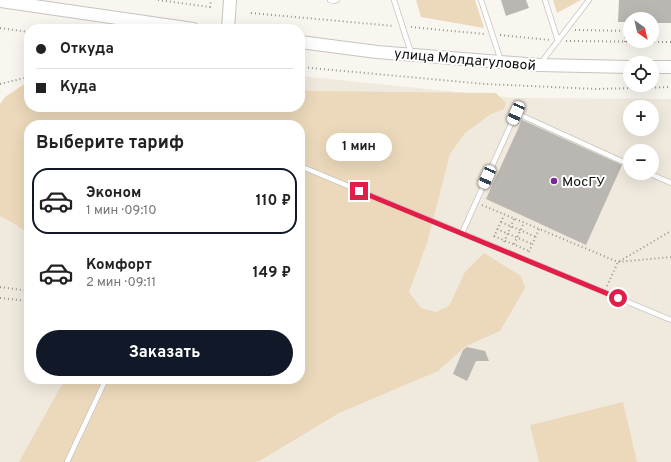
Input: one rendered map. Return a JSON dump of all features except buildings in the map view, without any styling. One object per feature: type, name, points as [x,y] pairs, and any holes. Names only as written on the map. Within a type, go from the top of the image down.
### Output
[{"type":"street","points":[[228,24],[230,0]]},
{"type":"street","points":[[0,1],[27,2],[162,24]]},
{"type":"street","name":"улица Молдагуловой","points":[[305,43],[411,55],[539,66],[623,67]]},
{"type":"street","points":[[659,67],[671,67]]},
{"type":"lane","points":[[330,0],[337,0]]},
{"type":"lane","points":[[394,0],[411,55]]},
{"type":"lane","points":[[481,0],[502,62]]},
{"type":"lane","points":[[545,0],[558,41]]},
{"type":"lane","points":[[539,66],[589,0]]},
{"type":"lane","points":[[462,234],[516,113],[623,162]]},
{"type":"lane","points":[[305,168],[671,320]]},
{"type":"lane","points":[[659,178],[671,183]]},
{"type":"lane","points":[[67,462],[104,384]]},
{"type":"path","points":[[158,0],[210,7],[210,0]]},
{"type":"path","points":[[252,13],[558,41],[623,42]]},
{"type":"path","points":[[0,28],[24,31]]},
{"type":"path","points":[[566,30],[623,31]]},
{"type":"path","points":[[659,42],[671,42]]},
{"type":"path","points":[[305,67],[485,84],[597,89],[671,87]]},
{"type":"path","points":[[0,84],[24,78]]},
{"type":"path","points":[[476,203],[618,262],[671,257]]},
{"type":"path","points":[[490,245],[504,215]]},
{"type":"path","points":[[501,250],[514,219]]},
{"type":"path","points":[[501,222],[536,237]]},
{"type":"path","points":[[510,254],[524,223]]},
{"type":"path","points":[[497,229],[532,244]]},
{"type":"path","points":[[526,260],[539,229]]},
{"type":"path","points":[[604,293],[618,262],[671,231]]},
{"type":"path","points":[[494,236],[529,251]]},
{"type":"path","points":[[0,287],[24,290]]},
{"type":"path","points":[[0,298],[24,301]]},
{"type":"shaded area","points":[[416,0],[475,0],[484,28],[421,17]]},
{"type":"shaded area","points":[[553,0],[581,0],[557,13]]},
{"type":"shaded area","points":[[305,77],[516,98],[671,99],[671,462],[0,462],[0,172],[24,155],[24,384],[305,384],[305,120],[300,120],[300,112],[305,112]]},
{"type":"shaded area","points":[[24,84],[24,112],[305,112],[305,90],[496,93],[506,103],[504,109],[491,114],[465,133],[450,154],[427,243],[409,292],[421,308],[436,312],[449,306],[465,272],[484,253],[521,276],[525,288],[500,331],[466,346],[438,371],[339,413],[261,460],[255,462],[19,462],[62,384],[305,384],[305,120],[24,120],[24,230],[0,216],[0,104],[5,97]]},
{"type":"shaded area","points":[[623,402],[637,462],[539,462],[530,425]]},
{"type":"place","name":"МосГУ","points":[[554,181]]},
{"type":"route","points":[[359,191],[618,298]]}]
